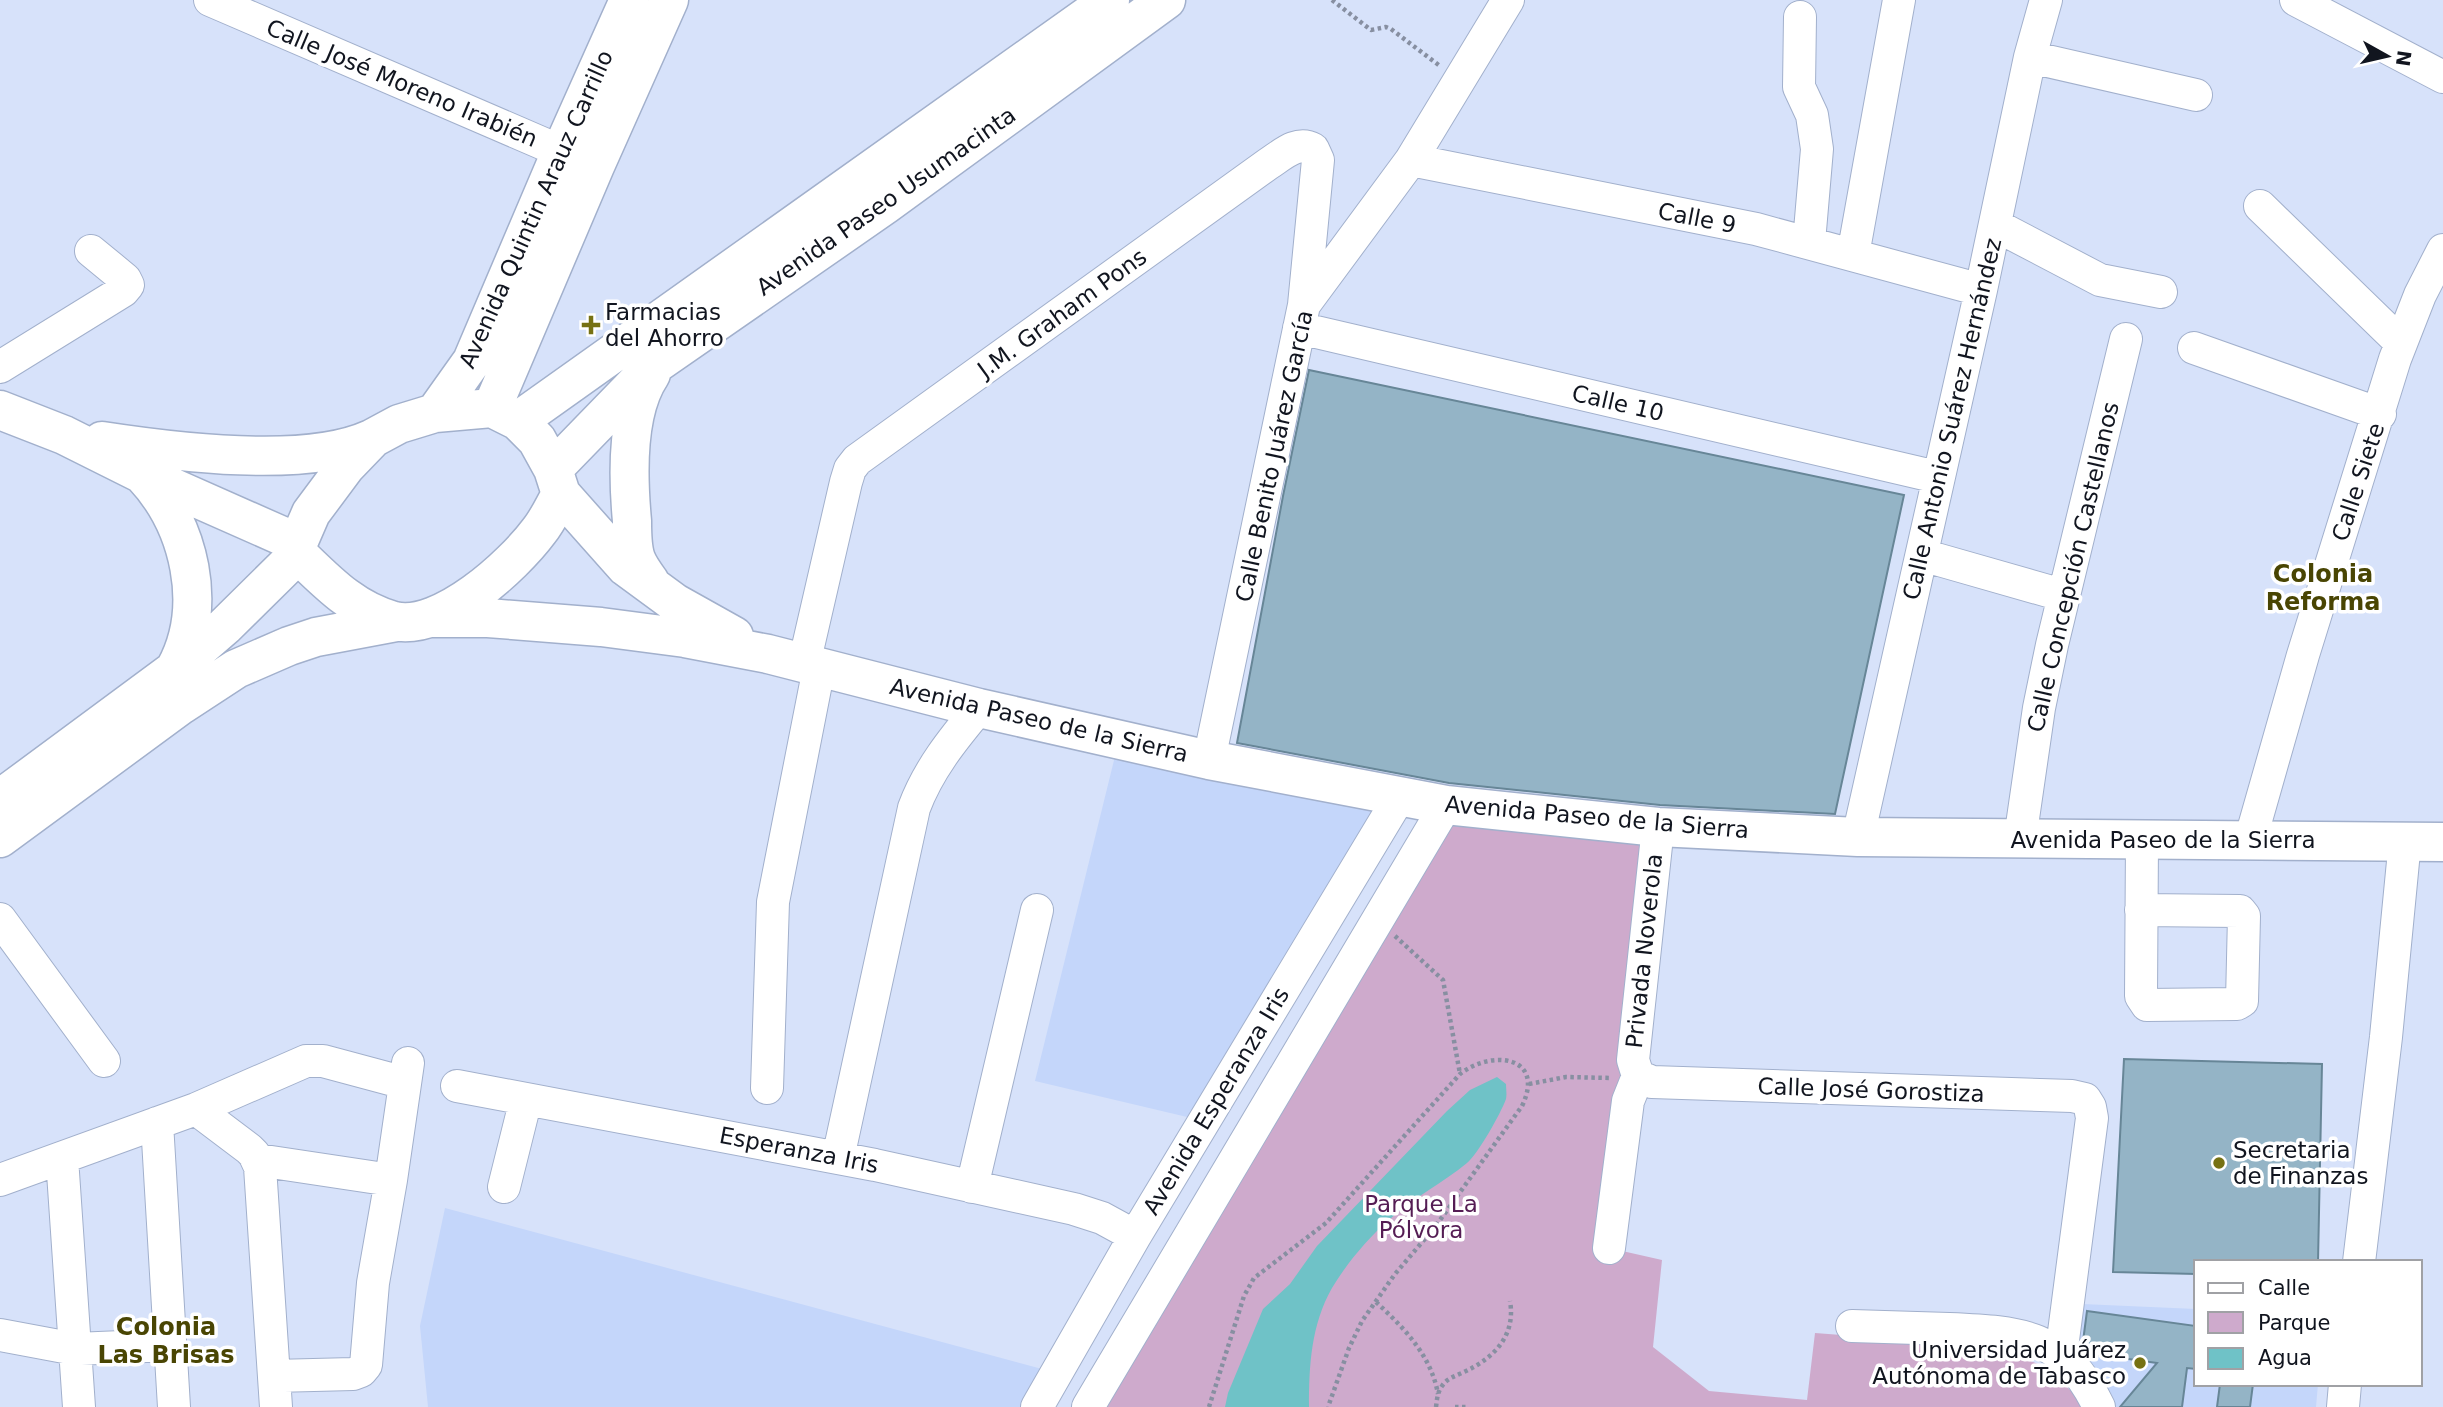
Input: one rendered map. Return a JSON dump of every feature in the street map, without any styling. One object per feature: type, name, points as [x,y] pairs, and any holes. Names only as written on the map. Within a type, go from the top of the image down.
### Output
[{"type":"main road","name":"Avenida Quintin Arauz Carrillo","points":[[505,414],[517,345],[629,0]]},
{"type":"main road","name":"Avenida Quintin Arauz Carrillo","points":[[435,413],[472,361],[578,159],[669,0]]},
{"type":"main road","name":"Avenida Paseo Usumacinta","points":[[505,414],[1110,0]]},
{"type":"main road","name":"Avenida Paseo Usumacinta","points":[[557,482],[640,378],[661,360],[884,205],[1166,0]]},
{"type":"main road","points":[[655,589],[635,558],[629,456],[645,382],[661,360]]},
{"type":"main road","points":[[0,410],[64,435],[298,548],[343,597],[364,610],[413,620]]},
{"type":"main road","points":[[0,838],[181,705],[236,669],[316,637],[413,620],[480,590],[518,556],[541,530],[557,482],[537,440],[505,414],[435,413],[399,424],[355,447],[309,454],[241,455],[162,450],[64,435]]},
{"type":"main road","points":[[0,799],[173,671],[225,626],[298,548],[311,513],[327,489],[373,438]]},
{"type":"main road","points":[[142,474],[153,485],[175,519],[186,552],[192,583],[188,638],[173,671]]},
{"type":"main road","name":"Avenida Paseo de la Sierra","points":[[557,482],[626,568],[675,603],[797,662]]},
{"type":"main road","name":"Avenida Paseo de la Sierra","points":[[413,620],[488,618],[601,627],[685,638],[1209,760],[1446,805],[1658,827],[1858,837],[2443,842]]},
{"type":"street","name":"Calle José Moreno Irabién","points":[[210,0],[578,159]]},
{"type":"street","name":"Calle Benito Juárez García","points":[[1209,760],[1301,317],[1411,160],[1508,0]]},
{"type":"street","points":[[1853,255],[1899,0]]},
{"type":"street","name":"Calle Antonio Suárez Hernández","points":[[1858,837],[1981,290],[2030,57],[2046,0]]},
{"type":"street","points":[[2296,0],[2443,77]]},
{"type":"street","points":[[1800,17],[1799,87],[1811,109],[1817,149],[1809,242]]},
{"type":"street","points":[[2030,57],[2196,95]]},
{"type":"street","name":"J.M. Graham Pons","points":[[797,662],[846,482],[850,469],[857,460],[1287,150],[1303,145],[1313,149],[1318,160],[1301,317]]},
{"type":"street","name":"Calle 9","points":[[1411,160],[1755,229],[1981,290]]},
{"type":"street","points":[[2260,206],[2401,343]]},
{"type":"street","points":[[1995,225],[2100,280],[2161,292]]},
{"type":"street","name":"Calle Siete","points":[[2250,841],[2303,655],[2401,343],[2420,295],[2443,250]]},
{"type":"street","points":[[0,367],[123,291],[128,285],[125,279],[91,251]]},
{"type":"street","name":"Calle 10","points":[[1301,317],[1937,477]]},
{"type":"street","name":"Calle Concepción Castellanos","points":[[2020,839],[2039,708],[2062,594],[2126,339]]},
{"type":"street","points":[[2194,348],[2380,414]]},
{"type":"street","points":[[1922,555],[2062,594]]},
{"type":"street","points":[[767,1088],[773,902],[797,662]]},
{"type":"street","points":[[838,1158],[914,808],[929,775],[950,743],[979,708]]},
{"type":"street","name":"Avenida Esperanza Iris","points":[[1037,1407],[1135,1236],[1399,796]]},
{"type":"street","name":"Avenida Esperanza Iris","points":[[1088,1407],[1446,805]]},
{"type":"street","name":"Privada Noverola","points":[[1638,1076],[1633,1060],[1658,827]]},
{"type":"street","points":[[2141,910],[2142,841]]},
{"type":"street","points":[[2359,1260],[2386,1037],[2405,841]]},
{"type":"street","points":[[972,1187],[1037,910]]},
{"type":"street","points":[[0,919],[104,1061]]},
{"type":"street","points":[[0,1180],[196,1109],[311,1060],[406,1072],[391,1180],[376,1259],[365,1367],[353,1374],[274,1376]]},
{"type":"street","points":[[1609,1248],[1628,1101],[1638,1076]]},
{"type":"street","name":"Calle José Gorostiza","points":[[1638,1076],[1652,1082],[2072,1096],[2085,1100],[2090,1107],[2092,1118],[2060,1355]]},
{"type":"street","name":"Esperanza Iris","points":[[457,1086],[838,1158],[972,1187],[1094,1215],[1135,1236]]},
{"type":"street","points":[[504,1187],[526,1099]]},
{"type":"street","points":[[196,1109],[248,1149],[258,1160],[264,1208],[276,1407]]},
{"type":"street","points":[[157,1123],[174,1407]]},
{"type":"street","points":[[62,1158],[79,1407]]},
{"type":"street","points":[[258,1160],[391,1180]]},
{"type":"street","points":[[1852,1326],[2002,1331],[2028,1337],[2060,1355],[2083,1379],[2099,1407]]},
{"type":"street","points":[[0,1335],[75,1349],[170,1345]]},
{"type":"street","points":[[2343,1407],[2346,1386]]},
{"type":"path","points":[[1332,0],[1371,30],[1387,27],[1391,29],[1459,81]]},
{"type":"path","points":[[1378,920],[1443,980],[1460,1074]]},
{"type":"path","points":[[1209,1407],[1244,1296],[1254,1278],[1326,1223],[1460,1074],[1484,1060],[1503,1059],[1520,1067],[1528,1084],[1527,1096],[1516,1116],[1435,1227],[1376,1301],[1355,1334],[1328,1407]]},
{"type":"path","points":[[1528,1084],[1566,1077],[1638,1076]]},
{"type":"path","points":[[1376,1301],[1415,1341],[1438,1395]]},
{"type":"path","points":[[1436,1407],[1438,1395],[1445,1382],[1481,1363],[1499,1348],[1510,1331],[1510,1301]]},
{"type":"path","points":[[1455,1407],[1468,1407]]},
{"type":"shaded area","points":[[1119,740],[1400,796],[1204,1121],[1035,1081]]},
{"type":"shaded area","points":[[445,1208],[1057,1373],[1037,1407],[428,1407],[420,1326]]},
{"type":"shaded area","name":"Universidad Juárez Autónoma de Tabasco","points":[[2082,1304],[2194,1309],[2194,1386],[2318,1386],[2316,1407],[2110,1407],[2075,1352]]},
{"type":"green space","name":"Parque La Pólvora","points":[[1446,805],[1658,827],[1609,1248],[1662,1260],[1653,1347],[1709,1391],[1807,1400],[1815,1333],[1999,1347],[2049,1369],[2087,1407],[1088,1407]]},
{"type":"water","points":[[1497,1077],[1506,1084],[1506,1099],[1489,1133],[1472,1158],[1382,1226],[1351,1260],[1332,1288],[1315,1331],[1309,1407],[1225,1407],[1228,1393],[1263,1309],[1290,1284],[1317,1246],[1447,1111],[1470,1090]]},
{"type":"building","points":[[1309,370],[1904,495],[1835,814],[1660,805],[1449,783],[1237,743]]},
{"type":"building","name":"Secretaria de Finanzas","points":[[2124,1059],[2322,1064],[2318,1260],[2194,1260],[2194,1274],[2113,1272]]},
{"type":"building","points":[[2087,1311],[2194,1326],[2194,1369],[2187,1368],[2182,1407],[2120,1407],[2157,1363],[2086,1353],[2082,1349]]},
{"type":"building","points":[[2220,1386],[2253,1386],[2250,1407],[2217,1407]]},
{"type":"place","name":"Farmacias del Ahorro","points":[[591,325]]},
{"type":"place","name":"Secretaria de Finanzas","points":[[2219,1163]]},
{"type":"place","name":"Universidad Juárez Autónoma de Tabasco","points":[[2140,1363]]},
{"type":"district","name":"Colonia Reforma","points":[[2323,588]]},
{"type":"district","name":"Colonia Las Brisas","points":[[166,1341]]}]
